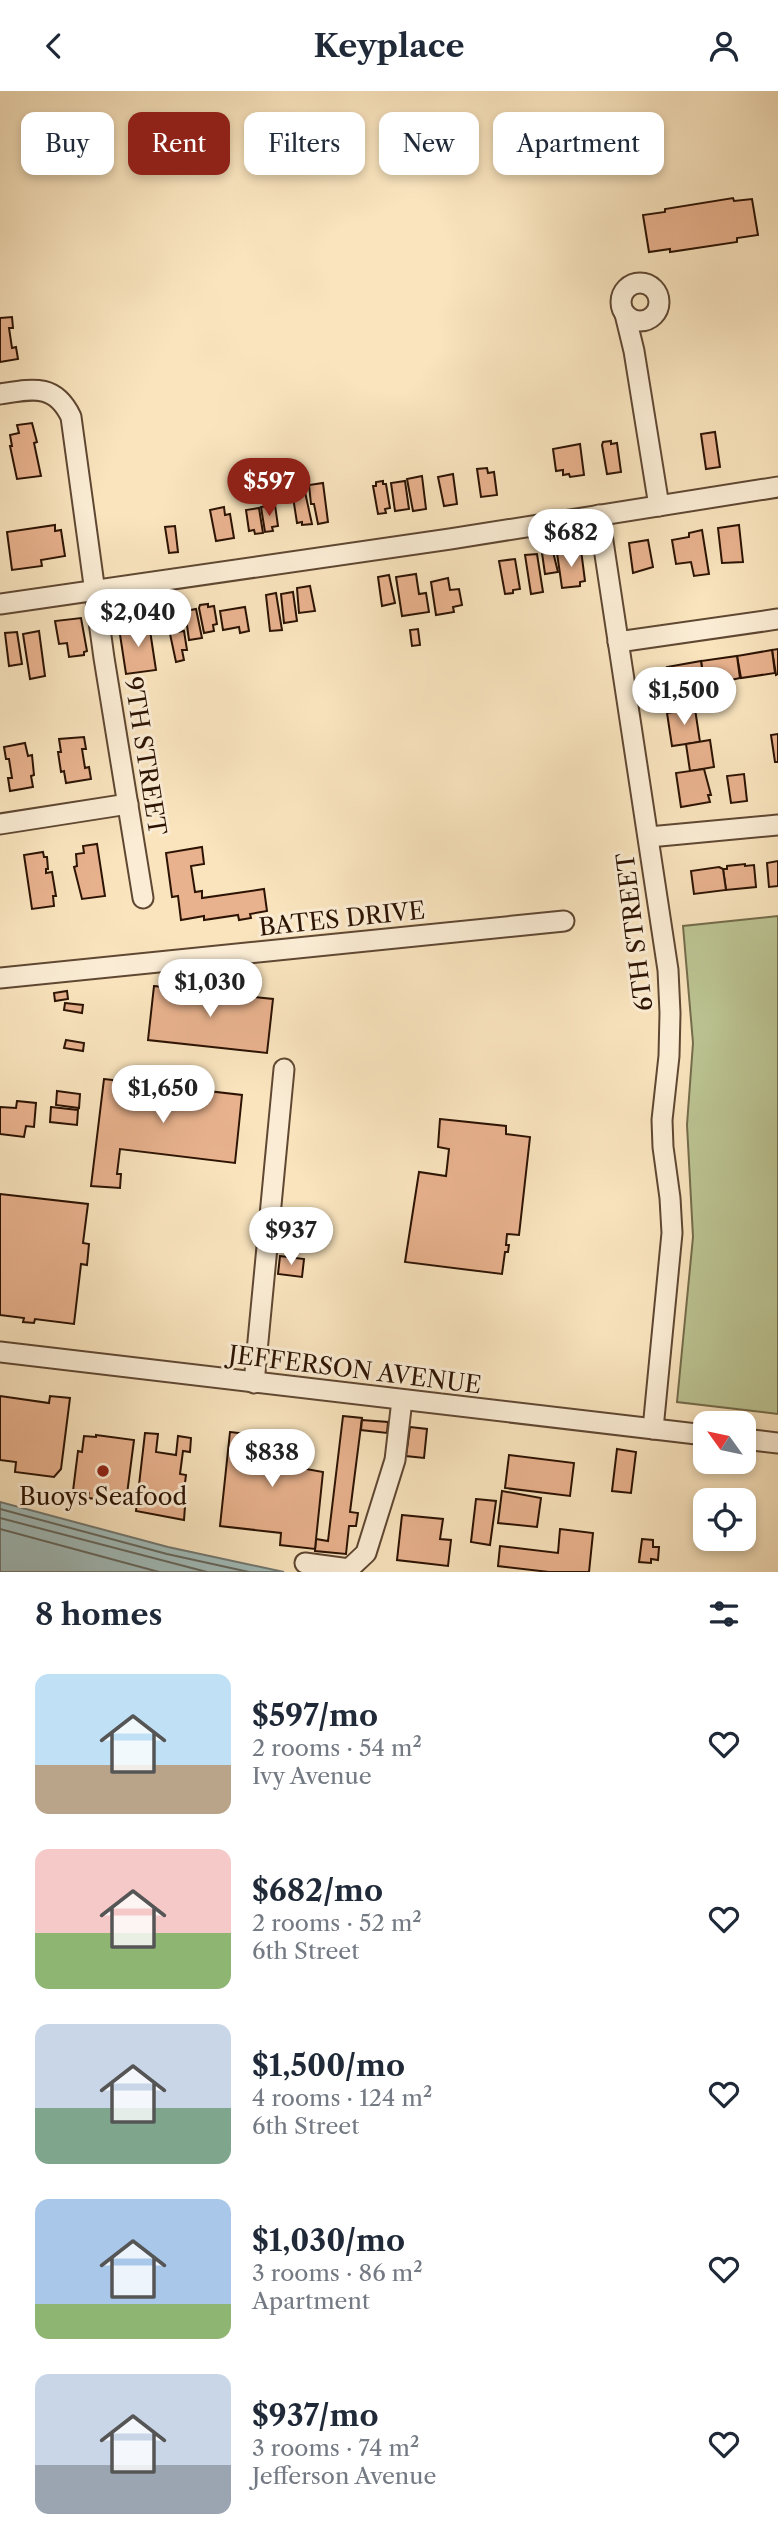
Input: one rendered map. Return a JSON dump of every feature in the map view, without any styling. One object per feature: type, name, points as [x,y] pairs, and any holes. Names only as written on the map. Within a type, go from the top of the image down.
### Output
[{"type":"street","points":[[625,314],[634,351],[659,506]]},
{"type":"street","name":"9TH STREET","points":[[0,394],[40,390],[59,398],[71,417],[94,590],[143,898]]},
{"type":"street","points":[[0,604],[778,487]]},
{"type":"street","name":"6TH STREET","points":[[599,515],[668,970],[670,1023],[662,1133],[672,1233],[653,1429]]},
{"type":"street","points":[[618,642],[778,619]]},
{"type":"street","points":[[0,824],[128,804]]},
{"type":"street","points":[[649,837],[778,825]]},
{"type":"street","name":"BATES DRIVE","points":[[0,978],[564,921]]},
{"type":"street","points":[[254,1383],[284,1069]]},
{"type":"street","name":"JEFFERSON AVENUE","points":[[0,1352],[693,1434]]},
{"type":"street","points":[[305,1563],[349,1569],[366,1553],[395,1460],[402,1400]]},
{"type":"street","points":[[756,1440],[778,1443]]},
{"type":"green space","points":[[778,916],[778,1414],[677,1402],[693,1237],[687,1125],[693,1043],[683,926]]},
{"type":"water","points":[[0,1502],[168,1547],[284,1572],[0,1572]]},
{"type":"building","points":[[733,198],[734,201],[752,199],[758,235],[737,238],[737,242],[670,252],[670,249],[649,252],[643,215]]},
{"type":"building","points":[[12,317],[13,328],[9,328],[12,348],[16,347],[18,359],[0,362],[0,318]]},
{"type":"building","points":[[32,423],[41,476],[17,479],[10,435],[19,433],[17,425]]},
{"type":"building","points":[[715,432],[720,467],[706,469],[701,434]]},
{"type":"building","points":[[611,441],[611,444],[617,443],[621,472],[607,474],[602,445],[603,442]]},
{"type":"building","points":[[580,444],[584,475],[570,477],[569,474],[563,475],[563,470],[556,471],[553,449]]},
{"type":"building","points":[[487,468],[488,473],[494,472],[497,495],[481,497],[477,469]]},
{"type":"building","points":[[453,474],[457,504],[444,506],[438,477]]},
{"type":"building","points":[[422,476],[426,509],[413,511],[407,479]]},
{"type":"building","points":[[383,481],[383,484],[386,484],[390,508],[385,509],[386,513],[378,514],[373,486],[376,486],[376,482]]},
{"type":"building","points":[[405,481],[409,509],[395,511],[391,483]]},
{"type":"building","points":[[323,483],[328,522],[318,524],[314,504],[311,504],[309,485]]},
{"type":"building","points":[[305,492],[312,524],[302,525],[302,522],[297,523],[293,497]]},
{"type":"building","points":[[275,505],[278,526],[272,527],[273,531],[265,532],[261,507]]},
{"type":"building","points":[[224,507],[225,515],[230,514],[234,538],[216,541],[210,510]]},
{"type":"building","points":[[259,508],[263,533],[255,534],[254,530],[249,531],[246,510]]},
{"type":"building","points":[[55,525],[55,531],[61,530],[65,556],[41,560],[42,566],[12,570],[7,532]]},
{"type":"building","points":[[739,525],[743,562],[722,563],[718,528]]},
{"type":"building","points":[[175,526],[178,552],[169,553],[165,527]]},
{"type":"building","points":[[702,530],[709,574],[694,576],[691,562],[676,564],[672,540],[689,537],[689,533]]},
{"type":"building","points":[[648,540],[653,567],[633,573],[629,543]]},
{"type":"building","points":[[581,550],[585,581],[580,582],[580,586],[562,588],[557,553]]},
{"type":"building","points":[[553,552],[558,572],[545,574],[542,553]]},
{"type":"building","points":[[537,554],[543,592],[531,594],[525,555]]},
{"type":"building","points":[[515,559],[520,589],[505,594],[499,561]]},
{"type":"building","points":[[416,574],[419,594],[426,593],[429,612],[402,616],[396,577]]},
{"type":"building","points":[[389,575],[395,603],[382,606],[378,577]]},
{"type":"building","points":[[448,578],[450,590],[459,589],[462,605],[453,607],[454,612],[436,615],[431,582]]},
{"type":"building","points":[[310,586],[315,611],[299,613],[297,588]]},
{"type":"building","points":[[293,592],[297,621],[284,623],[281,594]]},
{"type":"building","points":[[276,593],[282,630],[270,631],[266,595]]},
{"type":"building","points":[[208,604],[208,607],[214,606],[217,624],[213,625],[214,631],[204,633],[199,608],[200,605]]},
{"type":"building","points":[[245,607],[249,631],[240,633],[239,627],[223,630],[220,611]]},
{"type":"building","points":[[196,609],[202,638],[189,640],[185,611]]},
{"type":"building","points":[[81,618],[87,651],[84,655],[69,657],[67,643],[59,644],[55,621]]},
{"type":"building","points":[[149,624],[156,670],[126,674],[119,628]]},
{"type":"building","points":[[176,629],[177,632],[184,631],[187,650],[182,650],[184,660],[176,662],[170,634]]},
{"type":"building","points":[[418,629],[420,645],[412,646],[410,630]]},
{"type":"building","points":[[39,631],[45,676],[30,679],[23,634]]},
{"type":"building","points":[[17,632],[22,664],[9,666],[5,633]]},
{"type":"building","points":[[778,649],[778,674],[776,675],[772,650]]},
{"type":"building","points":[[772,650],[775,673],[741,678],[737,656]]},
{"type":"building","points":[[737,656],[740,678],[713,684],[704,683],[701,661]]},
{"type":"building","points":[[701,661],[704,683],[679,689],[678,686],[671,688],[667,667]]},
{"type":"building","points":[[695,709],[700,742],[672,746],[667,713]]},
{"type":"building","points":[[778,734],[778,762],[775,762],[771,735]]},
{"type":"building","points":[[84,737],[86,749],[82,749],[85,768],[89,767],[91,779],[66,783],[64,771],[61,772],[59,739]]},
{"type":"building","points":[[710,740],[714,767],[690,771],[686,744]]},
{"type":"building","points":[[25,743],[28,756],[32,755],[33,787],[10,791],[8,778],[12,778],[4,747]]},
{"type":"building","points":[[704,769],[711,795],[708,795],[710,802],[681,807],[676,773]]},
{"type":"building","points":[[744,774],[747,801],[731,803],[727,776]]},
{"type":"building","points":[[97,844],[105,896],[82,899],[74,867],[77,866],[76,854],[84,853],[83,846]]},
{"type":"building","points":[[202,847],[204,864],[191,866],[195,892],[202,891],[202,898],[264,889],[267,911],[250,914],[251,918],[239,920],[238,915],[181,920],[178,896],[172,897],[166,853]]},
{"type":"building","points":[[43,852],[44,857],[47,857],[46,873],[52,872],[56,896],[53,896],[54,906],[32,909],[24,855]]},
{"type":"building","points":[[778,861],[778,886],[769,887],[767,863]]},
{"type":"building","points":[[745,864],[754,865],[756,887],[726,890],[723,869]]},
{"type":"building","points":[[719,867],[723,869],[726,890],[694,894],[691,871]]},
{"type":"building","points":[[154,986],[273,999],[267,1053],[148,1040]]},
{"type":"building","points":[[67,991],[68,999],[55,1001],[54,993]]},
{"type":"building","points":[[65,1003],[83,1005],[82,1013],[64,1010]]},
{"type":"building","points":[[66,1040],[84,1043],[83,1051],[64,1048]]},
{"type":"building","points":[[104,1079],[242,1095],[235,1163],[120,1149],[117,1174],[121,1174],[120,1188],[91,1186]]},
{"type":"building","points":[[57,1091],[80,1094],[79,1108],[56,1105]]},
{"type":"building","points":[[17,1101],[36,1103],[34,1127],[26,1126],[24,1137],[0,1134],[0,1107],[16,1108]]},
{"type":"building","points":[[51,1107],[78,1110],[77,1125],[50,1122]]},
{"type":"building","points":[[440,1119],[506,1126],[506,1134],[530,1137],[519,1235],[507,1234],[506,1245],[509,1245],[508,1252],[505,1252],[502,1274],[405,1262],[419,1172],[446,1176],[449,1149],[438,1147]]},
{"type":"building","points":[[0,1194],[88,1204],[83,1243],[89,1244],[87,1265],[81,1264],[74,1324],[35,1319],[34,1323],[23,1322],[24,1318],[0,1315]]},
{"type":"building","points":[[280,1256],[304,1259],[302,1277],[278,1274]]},
{"type":"building","points":[[0,1396],[49,1403],[50,1396],[70,1398],[61,1469],[54,1477],[15,1472],[16,1462],[0,1460]]},
{"type":"building","points":[[343,1416],[362,1418],[350,1512],[358,1513],[356,1526],[349,1526],[346,1554],[315,1551],[316,1539],[328,1541]]},
{"type":"building","points":[[362,1420],[388,1422],[387,1433],[361,1430]]},
{"type":"building","points":[[410,1427],[427,1429],[424,1458],[406,1456]]},
{"type":"building","points":[[230,1432],[309,1441],[306,1469],[323,1472],[315,1549],[280,1545],[281,1533],[220,1526]]},
{"type":"building","points":[[145,1433],[158,1434],[156,1452],[176,1455],[178,1436],[191,1438],[190,1452],[183,1451],[180,1474],[186,1475],[182,1506],[185,1506],[184,1520],[136,1511]]},
{"type":"building","name":"Buoys Seafood","points":[[84,1436],[134,1440],[126,1502],[88,1498],[89,1493],[73,1491],[78,1451],[82,1452]]},
{"type":"building","points":[[617,1449],[636,1452],[631,1493],[612,1491]]},
{"type":"building","points":[[509,1455],[574,1463],[570,1496],[505,1488]]},
{"type":"building","points":[[502,1491],[541,1498],[537,1527],[498,1523]]},
{"type":"building","points":[[476,1499],[496,1501],[490,1545],[471,1542]]},
{"type":"building","points":[[402,1515],[443,1519],[440,1539],[451,1540],[448,1566],[397,1560]]},
{"type":"building","points":[[560,1529],[593,1533],[589,1572],[549,1572],[498,1566],[500,1546],[558,1553]]},
{"type":"building","points":[[642,1539],[653,1540],[653,1547],[659,1547],[658,1560],[651,1559],[651,1563],[639,1562]]},
{"type":"place","name":"Buoys Seafood","points":[[103,1471]]}]
